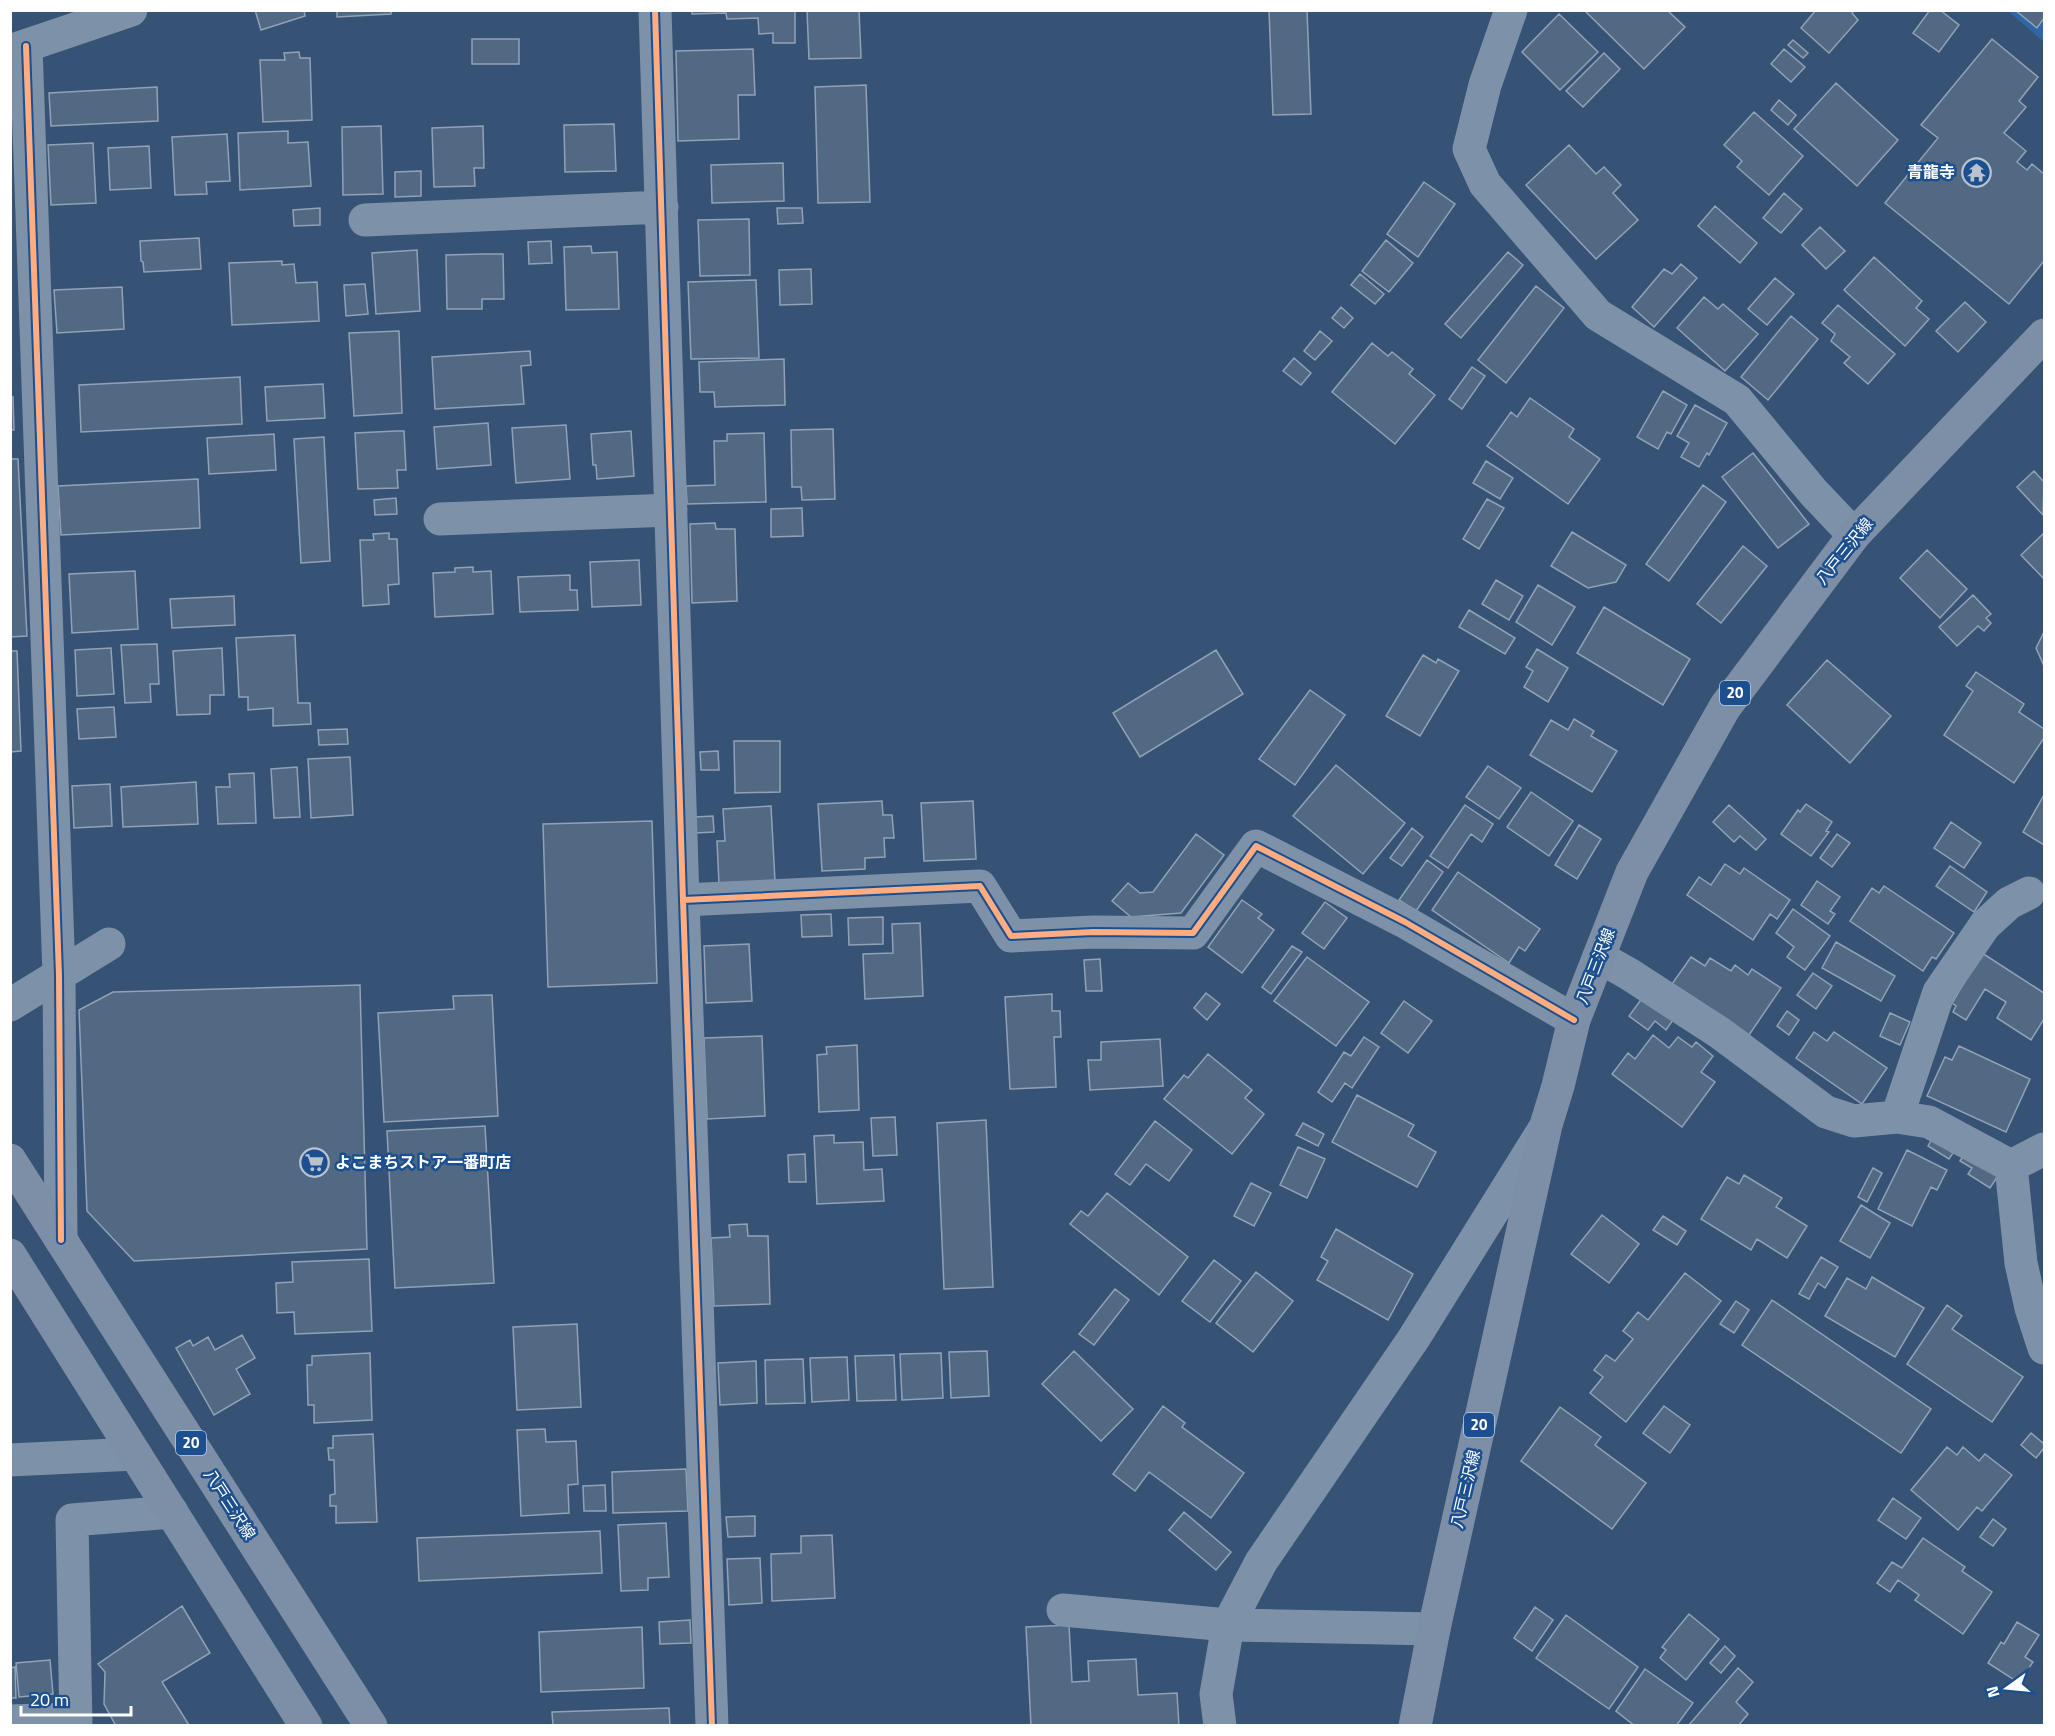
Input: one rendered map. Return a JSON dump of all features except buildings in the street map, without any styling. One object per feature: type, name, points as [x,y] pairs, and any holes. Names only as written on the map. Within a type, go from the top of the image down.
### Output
[{"type":"main road","name":"八戸三沢線","points":[[1415,1725],[1434,1629],[1546,1125],[1574,1020],[1632,872],[1725,707],[1854,535],[2044,335]]},
{"type":"main road","name":"八戸三沢線","points":[[10,1161],[371,1725]]},
{"type":"main road","points":[[10,1255],[306,1725]]},
{"type":"street","points":[[61,1240],[59,975],[18,49],[131,10]]},
{"type":"street","points":[[655,10],[712,1725]]},
{"type":"street","points":[[1510,10],[1485,85],[1469,149],[1485,184],[1598,315],[1737,400],[1814,494],[1854,535]]},
{"type":"street","points":[[365,220],[662,207]]},
{"type":"street","points":[[440,519],[671,510]]},
{"type":"street","points":[[683,900],[980,886],[1011,936],[1093,932],[1193,933],[1256,846],[1405,922],[1574,1020]]},
{"type":"street","points":[[1897,1117],[1939,992],[1985,925],[2009,903],[2029,893]]},
{"type":"street","points":[[10,1005],[109,944]]},
{"type":"street","points":[[1599,957],[1720,1033],[1826,1112],[1854,1121],[1897,1117],[1929,1122],[2012,1166]]},
{"type":"street","points":[[1220,1725],[1216,1694],[1228,1625],[1261,1562],[1414,1338],[1546,1125]]},
{"type":"street","points":[[2012,1166],[2044,1149]]},
{"type":"street","points":[[2012,1166],[2021,1263],[2031,1308],[2044,1348]]},
{"type":"street","points":[[10,1460],[135,1454]]},
{"type":"street","points":[[10,1721],[76,1722],[72,1521],[172,1512]]},
{"type":"street","points":[[1063,1610],[1228,1625],[1434,1629]]},
{"type":"shaded area","points":[[2008,11],[2044,11],[2044,42]]},
{"type":"cycle path","points":[[655,10],[712,1726]]},
{"type":"cycle path","points":[[26,46],[59,975],[61,1240]]},
{"type":"cycle path","points":[[683,900],[980,886],[1011,936],[1093,932],[1193,933],[1256,846],[1405,922],[1574,1020]]},
{"type":"place","name":"青龍寺","points":[[1976,172]]},
{"type":"place","name":"よこまちストア一番町店","points":[[314,1162]]}]
